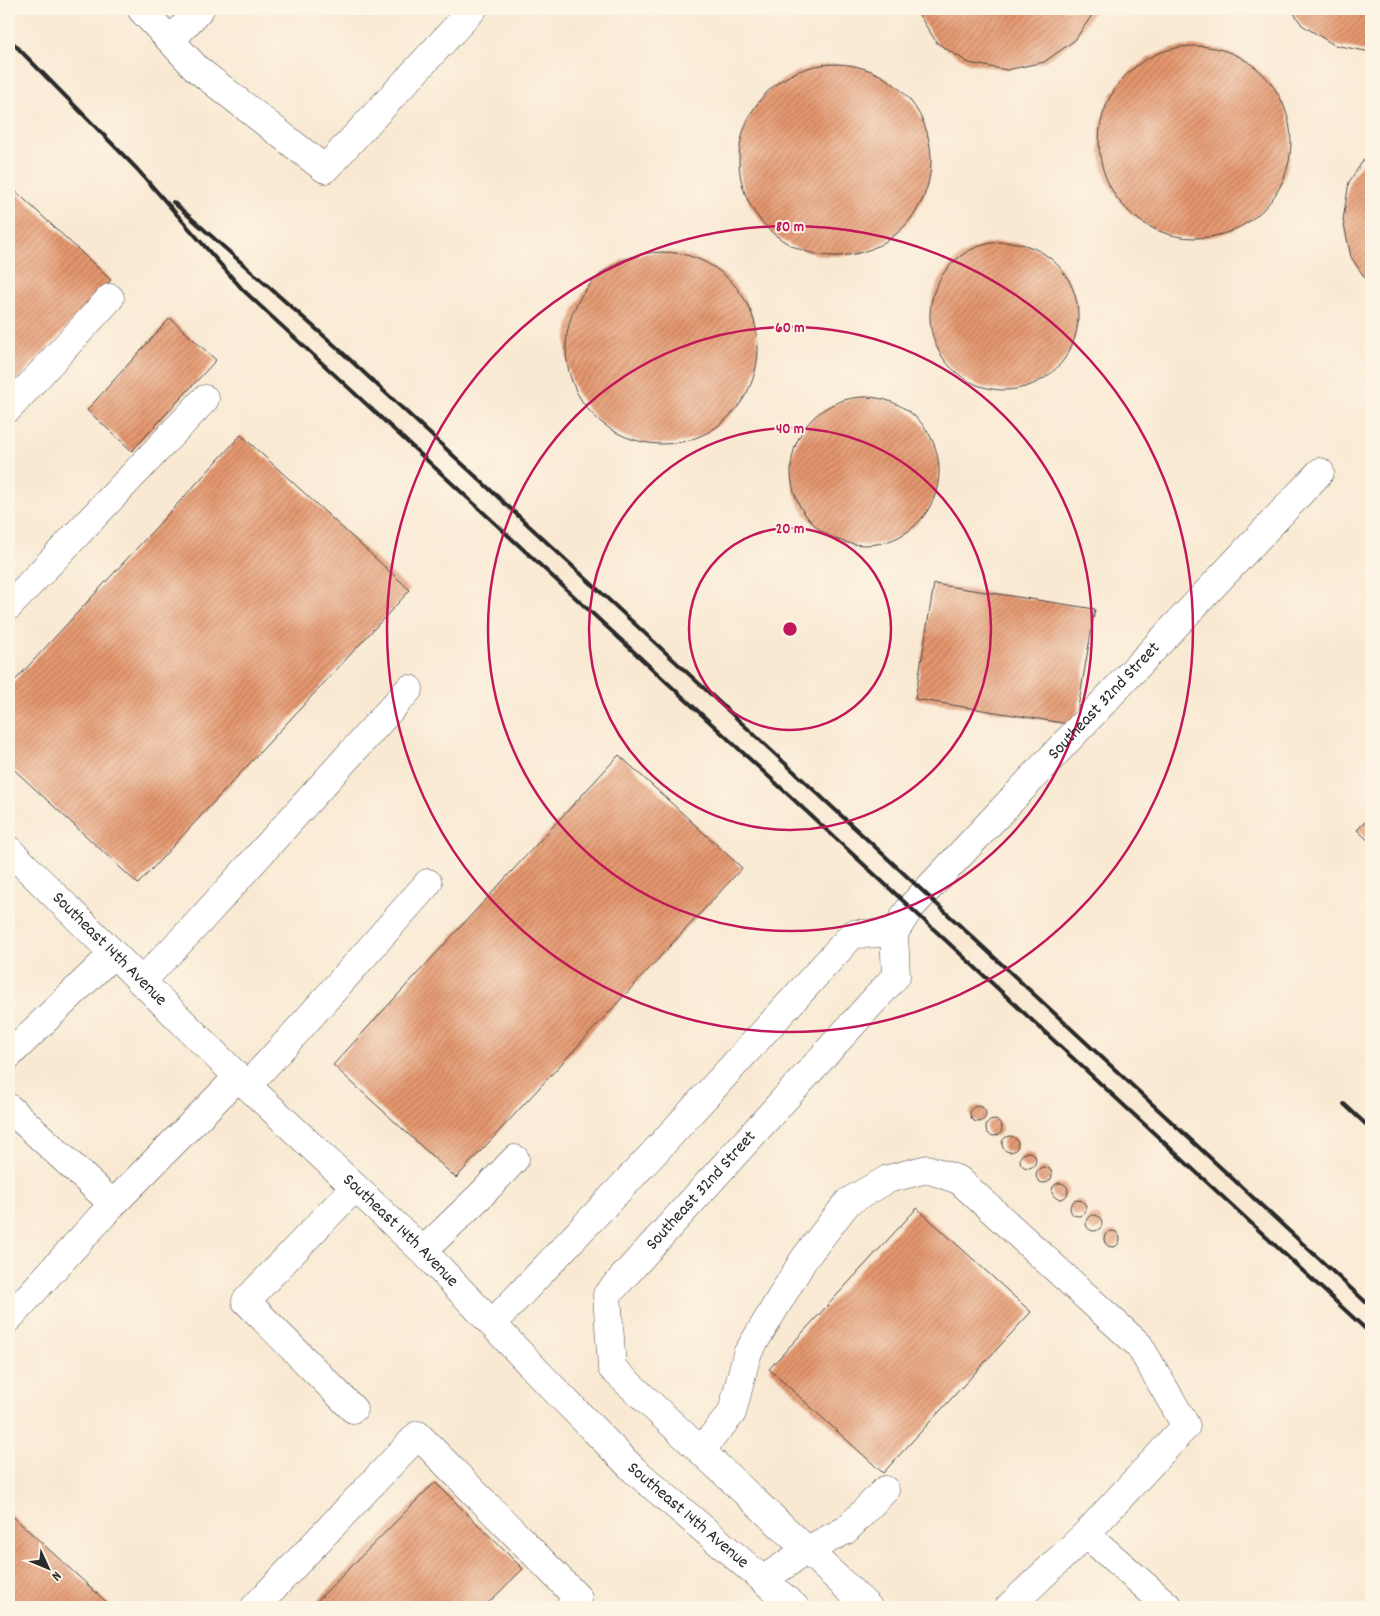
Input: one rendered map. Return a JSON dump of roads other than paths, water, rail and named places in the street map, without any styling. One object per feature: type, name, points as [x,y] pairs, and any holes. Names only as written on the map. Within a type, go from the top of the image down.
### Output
[{"type":"street","points":[[141,9],[197,69],[325,169],[473,9]]},
{"type":"street","points":[[171,40],[200,9]]},
{"type":"street","points":[[9,408],[110,298]]},
{"type":"street","points":[[9,606],[205,399]]},
{"type":"street","name":"Southeast 32nd Street","points":[[701,1450],[612,1368],[607,1295],[896,976],[894,933],[910,908],[1320,472]]},
{"type":"street","points":[[141,982],[203,917],[409,689]]},
{"type":"street","name":"Southeast 14th Avenue","points":[[9,850],[242,1082],[423,1251],[548,1383],[634,1470],[795,1607]]},
{"type":"street","points":[[9,1318],[113,1204],[300,1028],[428,883]]},
{"type":"street","points":[[492,1324],[658,1148],[853,934],[894,933]]},
{"type":"street","points":[[9,1055],[113,954]]},
{"type":"street","points":[[9,1108],[113,1204]]},
{"type":"street","points":[[423,1251],[515,1159]]},
{"type":"street","points":[[868,1607],[701,1450],[732,1412],[747,1354],[804,1259],[848,1202],[888,1179],[927,1169],[959,1180],[1138,1345],[1186,1426],[1086,1534],[1010,1607]]},
{"type":"street","points":[[353,1409],[246,1300],[355,1187]]},
{"type":"street","points":[[254,1607],[418,1435],[578,1604]]},
{"type":"street","points":[[764,1579],[807,1550],[846,1530],[885,1490]]},
{"type":"street","points":[[1086,1534],[1169,1607]]},
{"type":"railway","points":[[9,39],[137,169],[243,290],[1371,1334]]},
{"type":"railway","points":[[173,202],[332,343],[1371,1307]]},
{"type":"railway","points":[[1344,1104],[1371,1129]]}]
